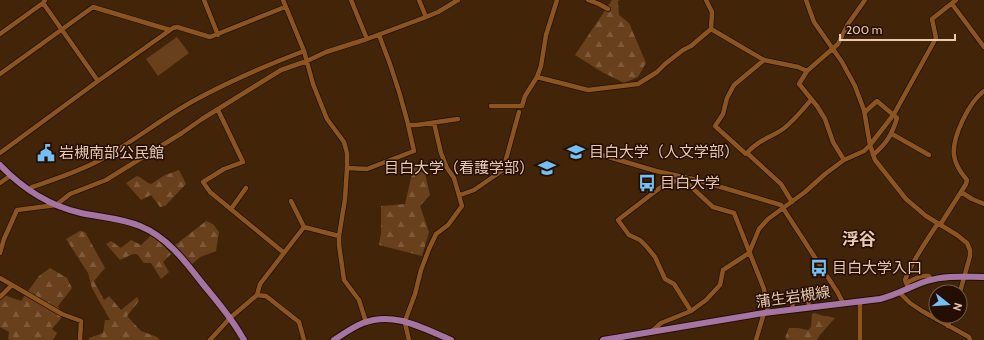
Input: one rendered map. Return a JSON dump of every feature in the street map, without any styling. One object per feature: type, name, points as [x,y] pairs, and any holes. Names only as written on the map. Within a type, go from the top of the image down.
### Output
[{"type":"main road","points":[[0,165],[10,176],[29,190],[56,205],[81,213],[134,224],[150,231],[167,243],[183,260],[230,318],[244,340]]},
{"type":"main road","name":"蒲生岩槻線","points":[[604,340],[627,338],[651,332],[766,313],[880,299],[900,293],[908,286],[931,280],[965,276],[984,277]]},
{"type":"main road","points":[[334,340],[354,327],[366,322],[385,318],[405,321],[451,340]]},
{"type":"street","points":[[204,0],[218,35]]},
{"type":"street","points":[[282,0],[304,51],[313,84],[327,119],[344,142],[347,153],[344,204],[339,245],[344,280],[359,300],[366,322]]},
{"type":"street","points":[[351,0],[367,39]]},
{"type":"street","points":[[419,0],[426,17]]},
{"type":"street","points":[[0,253],[4,239],[17,210],[56,205],[70,194],[106,180],[281,70],[307,61],[326,52],[379,35],[426,17],[438,12],[458,0]]},
{"type":"street","points":[[491,106],[522,106],[527,92],[537,77],[544,54],[546,35],[557,0]]},
{"type":"street","points":[[588,0],[599,2],[608,9]]},
{"type":"street","points":[[537,77],[588,90],[638,84],[657,72],[665,64],[683,50],[691,46],[711,29],[712,12],[706,0]]},
{"type":"street","points":[[806,0],[814,22],[846,68],[855,86],[865,112],[870,145],[875,160],[906,198],[926,216],[967,242],[970,250],[970,256],[962,284]]},
{"type":"street","points":[[844,160],[833,142],[825,119],[817,106],[799,84],[807,71],[838,44],[848,24],[865,0]]},
{"type":"street","points":[[0,34],[44,2],[61,29],[98,81]]},
{"type":"street","points":[[651,332],[661,323],[691,311],[706,300],[720,285],[723,270],[749,253],[759,229],[768,220],[805,192],[824,174],[870,145],[894,114],[936,38],[932,19],[954,2],[984,47]]},
{"type":"street","points":[[0,74],[93,7],[170,30]]},
{"type":"street","points":[[0,153],[170,30],[177,27],[210,38],[285,7]]},
{"type":"street","points":[[711,29],[764,60],[798,66],[807,71]]},
{"type":"street","points":[[347,168],[367,169],[414,151],[409,125],[393,69],[379,35]]},
{"type":"street","points":[[29,190],[32,187],[85,168],[196,100],[248,74],[304,51]]},
{"type":"street","points":[[764,60],[734,85],[727,98],[723,114],[715,126],[781,184],[792,202]]},
{"type":"street","points":[[908,286],[905,280],[914,260],[961,192],[967,180],[958,167],[954,156],[954,145],[959,130],[972,104],[977,96],[984,92]]},
{"type":"street","points":[[747,153],[759,141],[781,130],[792,122],[811,100]]},
{"type":"street","points":[[865,112],[877,101],[897,118],[892,134],[883,146],[873,155]]},
{"type":"street","points":[[218,110],[243,162],[224,169],[203,182],[210,192],[283,252]]},
{"type":"street","points":[[460,195],[474,190],[503,170],[519,112]]},
{"type":"street","points":[[409,125],[458,119]]},
{"type":"street","points":[[409,340],[405,321],[415,294],[428,249],[436,234],[448,225],[462,206],[454,178],[447,168],[441,153],[434,123]]},
{"type":"street","points":[[892,134],[929,155]]},
{"type":"street","points":[[602,155],[685,180],[778,203],[784,208],[843,303]]},
{"type":"street","points":[[0,183],[10,176]]},
{"type":"street","points":[[685,180],[713,207],[734,213],[766,296],[766,313],[756,340]]},
{"type":"street","points":[[685,180],[661,187],[618,220],[629,235],[640,240],[655,257],[665,279],[674,284],[691,311]]},
{"type":"street","points":[[231,209],[246,188]]},
{"type":"street","points":[[961,192],[984,204]]},
{"type":"street","points":[[291,201],[304,227],[339,236]]},
{"type":"street","points":[[210,340],[230,318],[258,295],[260,284],[283,252],[304,227]]},
{"type":"street","points":[[0,278],[62,314],[82,321],[80,340]]},
{"type":"street","points":[[0,297],[12,285]]},
{"type":"street","points":[[793,309],[791,293],[807,291],[809,307]]},
{"type":"street","points":[[900,293],[910,303],[969,337],[970,340]]},
{"type":"street","points":[[258,295],[266,296],[299,322],[304,340]]},
{"type":"street","points":[[860,301],[860,340]]},
{"type":"green space","points":[[612,0],[620,0],[618,1],[619,15],[629,23],[646,63],[638,77],[624,83],[602,72],[575,55]]},
{"type":"green space","points":[[177,37],[189,53],[158,76],[146,59]]},
{"type":"green space","points":[[414,165],[423,165],[430,195],[420,206],[429,232],[422,256],[379,245],[381,233],[381,206],[405,204]]},
{"type":"green space","points":[[179,170],[186,184],[165,206],[160,207],[151,195],[141,200],[126,183],[137,176],[151,184],[165,175]]},
{"type":"green space","points":[[206,221],[213,224],[219,232],[216,251],[200,257],[190,266],[174,246]]},
{"type":"green space","points":[[80,231],[85,232],[105,268],[94,281],[104,300],[109,296],[121,310],[137,297],[139,301],[127,316],[141,331],[157,337],[160,340],[89,340],[89,338],[103,333],[105,320],[110,320],[92,288],[88,273],[66,239]]},
{"type":"green space","points":[[153,234],[171,254],[163,262],[169,272],[161,279],[151,263],[144,263],[137,254],[133,254],[120,260],[106,244],[111,241],[121,248],[131,240],[141,245]]},
{"type":"green space","points":[[50,268],[67,278],[72,288],[58,306],[63,316],[52,329],[57,333],[53,340],[8,339],[9,332],[0,327],[0,300],[4,295],[21,301],[39,276]]},
{"type":"green space","points":[[814,313],[835,318],[817,340],[788,340],[785,338],[789,328],[808,330],[811,327],[812,314]]},
{"type":"place","name":"目白大学（人文学部）","points":[[576,152]]},
{"type":"place","name":"岩槻南部公民館","points":[[46,153]]},
{"type":"place","name":"目白大学（看護学部）","points":[[547,168]]},
{"type":"place","name":"目白大学","points":[[647,183]]},
{"type":"place","name":"目白大学入口","points":[[819,268]]},
{"type":"district","name":"浮谷","points":[[859,239]]}]
